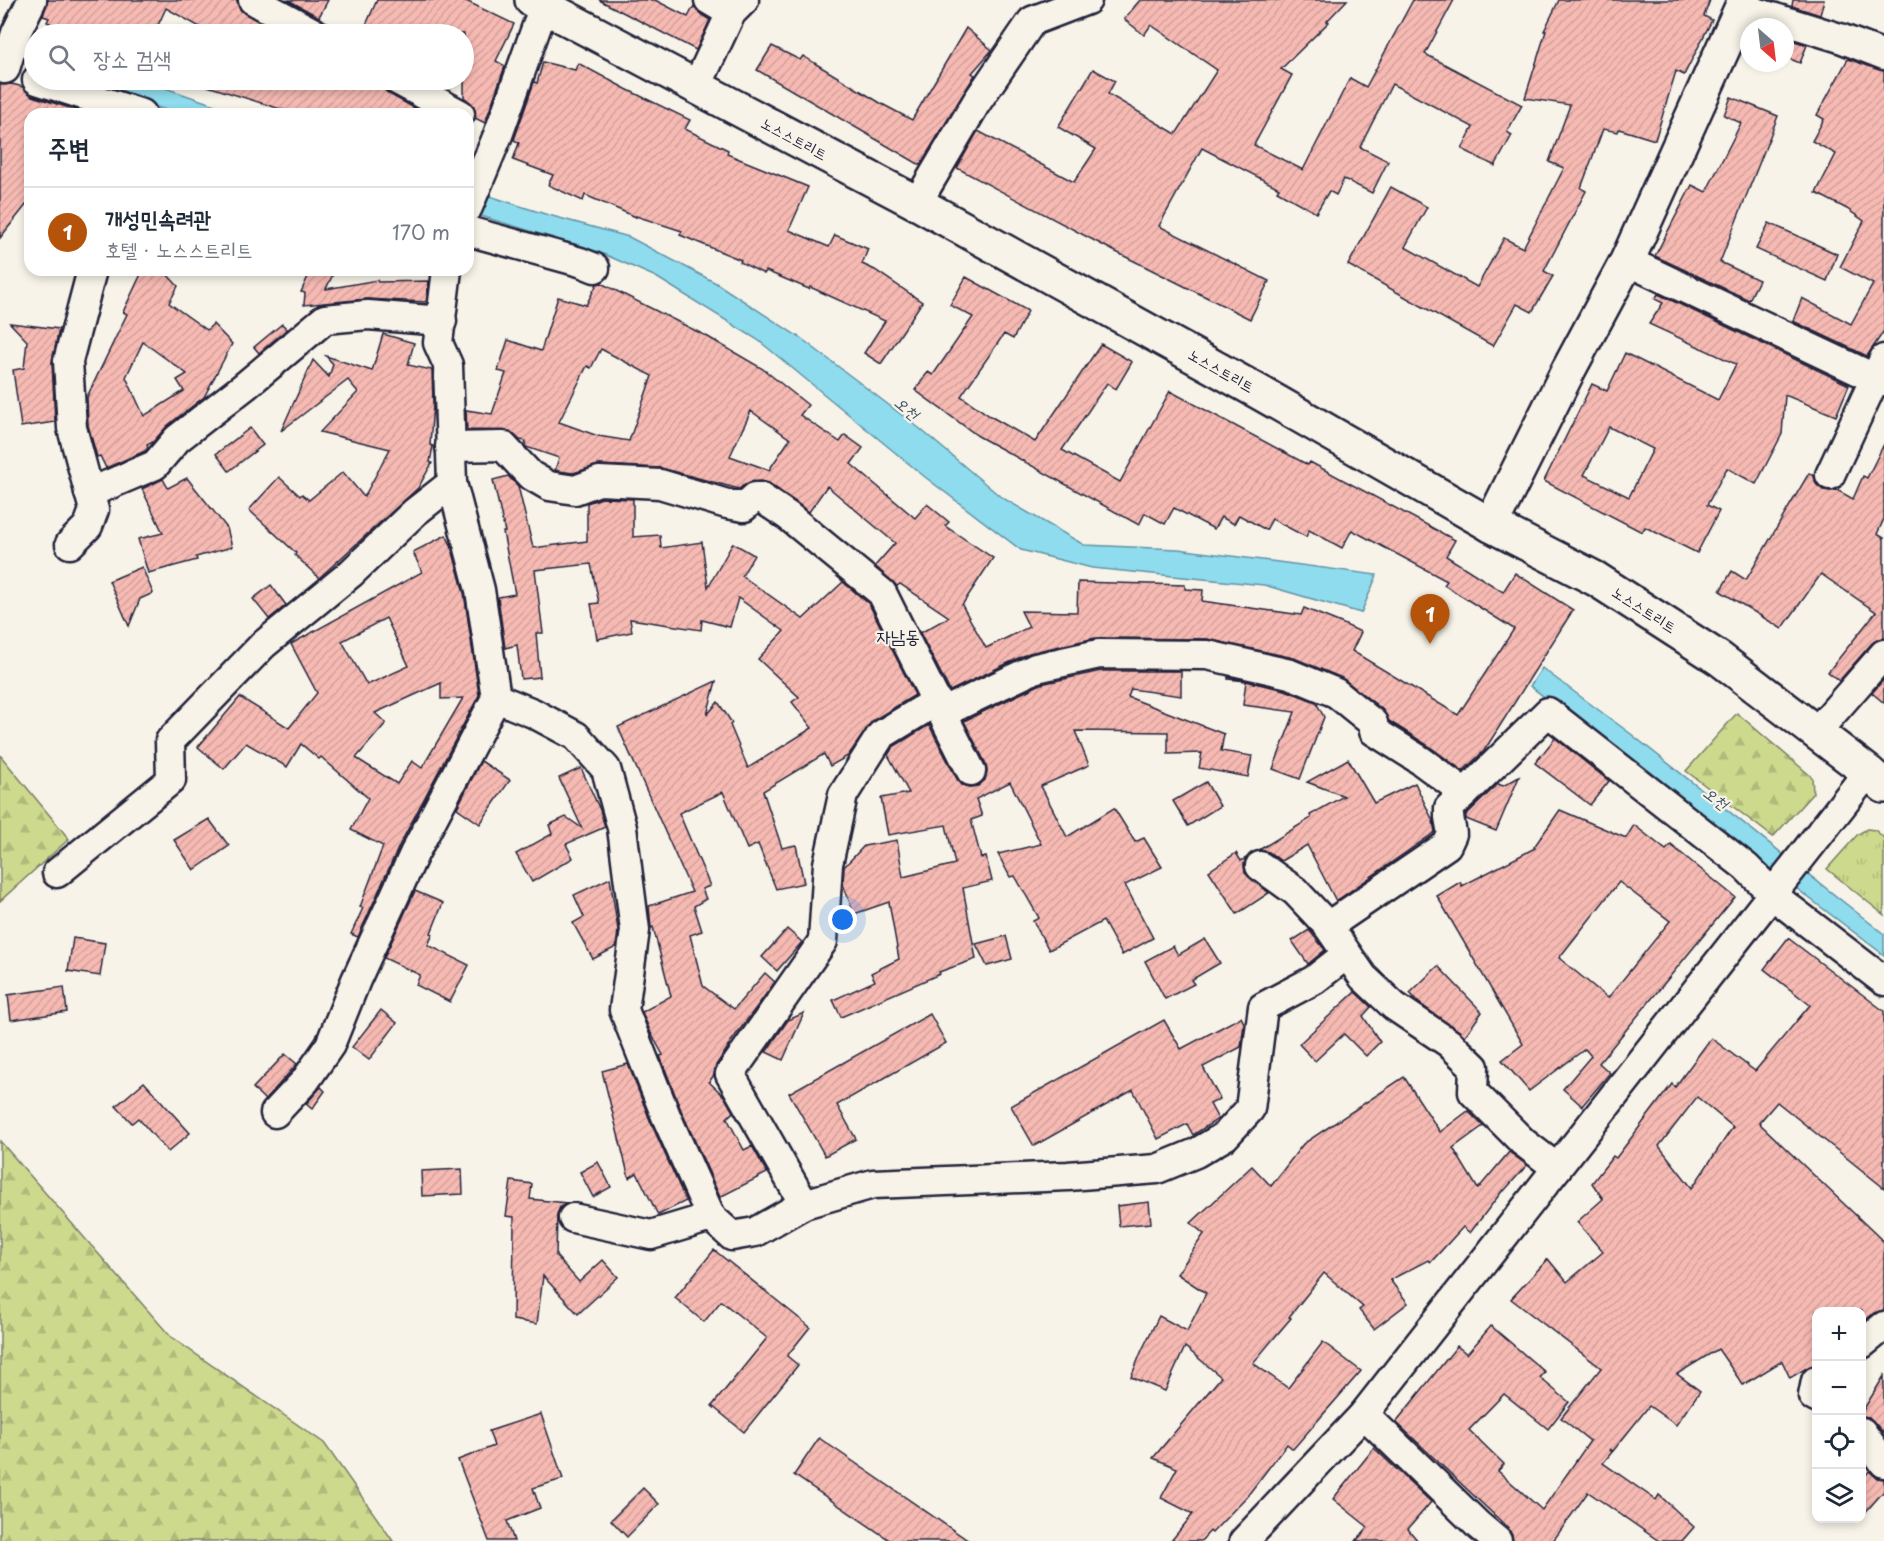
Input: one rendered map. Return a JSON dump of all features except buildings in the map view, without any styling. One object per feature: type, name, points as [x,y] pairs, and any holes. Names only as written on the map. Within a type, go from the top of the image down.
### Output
[{"type":"main road","name":"노스스트리트","points":[[538,3],[917,203],[1257,391],[1491,525],[1596,579],[1720,659],[1876,779]]},
{"type":"main road","points":[[1491,525],[1569,369],[1627,261],[1744,4]]},
{"type":"street","points":[[24,74],[4,66],[16,33],[32,0]]},
{"type":"street","points":[[253,0],[297,24]]},
{"type":"street","points":[[917,203],[976,103],[1032,21],[1087,0]]},
{"type":"street","points":[[474,194],[498,135],[538,3]]},
{"type":"street","points":[[696,88],[728,4]]},
{"type":"street","points":[[1744,4],[1884,55]]},
{"type":"street","points":[[69,90],[123,108]]},
{"type":"street","points":[[416,90],[449,108]]},
{"type":"street","points":[[474,121],[498,135]]},
{"type":"street","points":[[474,233],[595,268]]},
{"type":"street","points":[[1627,261],[1881,372],[1830,475]]},
{"type":"street","points":[[70,544],[88,526],[94,510],[72,428],[68,361],[90,276]]},
{"type":"street","points":[[275,1113],[305,1081],[330,1045],[356,980],[414,854],[496,698],[480,590],[452,483],[448,365],[438,343],[446,276]]},
{"type":"street","points":[[89,493],[155,465],[177,439],[325,319],[368,315],[442,321]]},
{"type":"street","points":[[450,447],[503,446],[530,475],[549,486],[575,490],[599,482],[660,484],[744,507],[755,497],[760,497],[788,516],[882,592],[971,771]]},
{"type":"street","points":[[57,873],[171,780],[170,741],[263,645],[350,574],[415,512],[452,483]]},
{"type":"street","points":[[804,1204],[730,1074],[823,941],[828,864],[843,795],[881,735],[939,707],[1036,668],[1099,654],[1207,655],[1290,674],[1336,693],[1373,723],[1374,731],[1466,793]]},
{"type":"street","points":[[1816,732],[1884,654]]},
{"type":"street","points":[[496,698],[576,736],[606,769],[622,828],[635,930],[624,1010],[666,1116],[711,1217],[732,1236],[754,1232],[804,1204],[873,1184],[1068,1176],[1157,1169],[1196,1153],[1225,1136],[1250,1109],[1263,1007],[1314,980],[1347,954]]},
{"type":"street","points":[[1328,926],[1447,845],[1452,834],[1449,808],[1548,712],[1746,867],[1884,981]]},
{"type":"street","points":[[1244,1541],[1364,1414],[1774,891],[1812,846],[1876,779]]},
{"type":"street","points":[[1260,866],[1295,891],[1328,926],[1363,977],[1394,1006],[1449,1043],[1474,1067],[1473,1092],[1523,1142],[1557,1168]]},
{"type":"street","points":[[573,1218],[651,1235],[711,1217]]},
{"type":"street","points":[[1866,1341],[1884,1326]]},
{"type":"street","points":[[1364,1414],[1497,1541]]},
{"type":"street","points":[[1866,1438],[1884,1463]]},
{"type":"green space","points":[[1737,713],[1812,777],[1813,793],[1773,837],[1686,771]]},
{"type":"green space","points":[[0,755],[69,839],[0,901]]},
{"type":"green space","points":[[1867,829],[1875,830],[1884,838],[1884,915],[1827,869],[1858,834]]},
{"type":"green space","points":[[0,1141],[171,1337],[324,1443],[393,1541],[0,1541]]},
{"type":"water","points":[[105,90],[171,90],[224,108],[160,108]]},
{"type":"water","points":[[474,191],[545,214],[629,237],[716,283],[802,339],[919,428],[1001,497],[1084,545],[1178,549],[1377,575],[1361,613],[1264,585],[1092,568],[1021,550],[925,477],[758,340],[656,277],[599,252],[474,214]]},
{"type":"water","points":[[1542,668],[1631,734],[1884,934],[1884,955],[1530,686]]},
{"type":"place","name":"개성민속려관","points":[[1430,644]]},
{"type":"district","name":"자남동","points":[[898,637]]},
{"type":"water label","name":"오천","points":[[907,408]]},
{"type":"water label","name":"오천","points":[[1716,798]]}]
